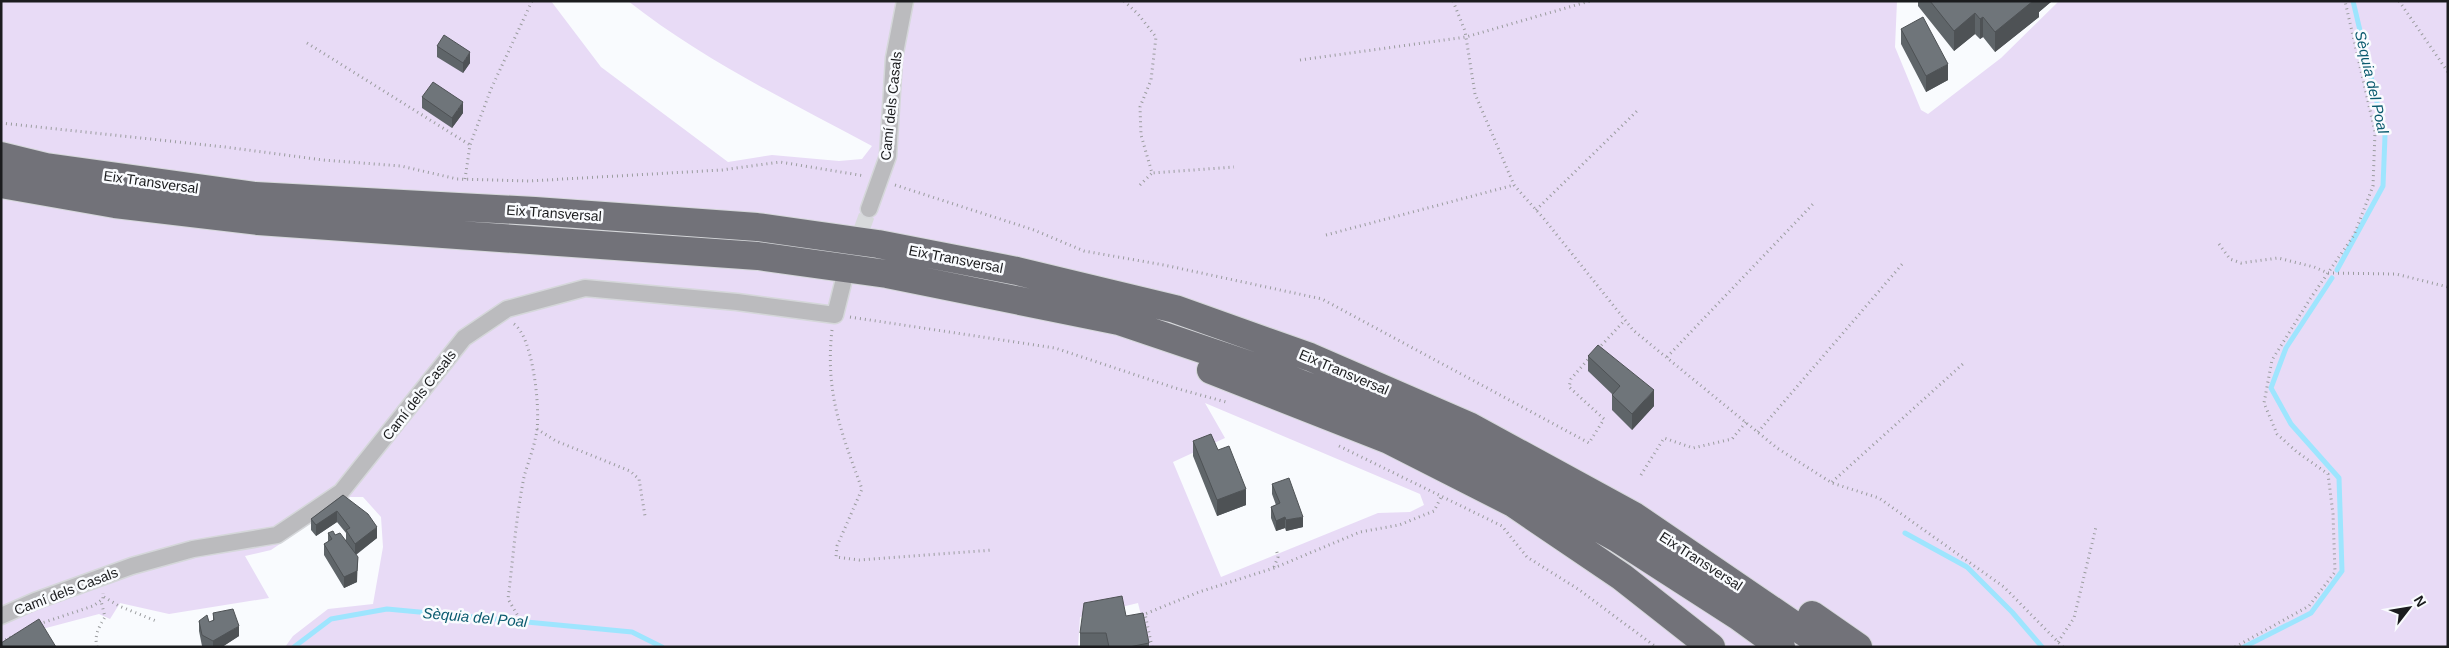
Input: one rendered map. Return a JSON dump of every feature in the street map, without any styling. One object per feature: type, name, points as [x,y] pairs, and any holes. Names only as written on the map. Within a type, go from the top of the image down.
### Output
[{"type":"highway","name":"Eix Transversal","points":[[1,156],[46,167],[256,196],[757,227],[878,244],[1016,271],[1175,309],[1310,357],[1469,426],[1634,516],[1826,647]]},
{"type":"highway","name":"Eix Transversal","points":[[1,184],[115,204],[258,221],[758,256],[887,274],[1007,296],[1119,321],[1273,373],[1371,411],[1482,463],[1617,538],[1738,616],[1781,647]]},
{"type":"highway","points":[[1007,296],[1188,361],[1389,440],[1513,503],[1622,577],[1711,647]]},
{"type":"highway","points":[[1634,516],[1749,572],[1858,647]]},
{"type":"street","name":"Camí dels Casals","points":[[869,209],[881,180],[888,156],[894,58],[905,1]]},
{"type":"street","points":[[835,314],[843,283]]},
{"type":"street","name":"Camí dels Casals","points":[[1,616],[35,601],[98,578],[193,549],[277,535],[341,492],[464,338],[507,309],[585,288],[738,302],[835,314]]},
{"type":"path","points":[[465,179],[470,145],[491,89],[532,1]]},
{"type":"path","points":[[1124,1],[1138,14],[1156,37],[1151,80],[1140,107],[1141,135],[1152,173]]},
{"type":"path","points":[[1453,1],[1466,36],[1475,94],[1514,185],[1633,330],[1777,448],[1832,483],[1879,498],[2004,586],[2062,647]]},
{"type":"path","points":[[1300,60],[1466,36],[1590,1]]},
{"type":"path","points":[[2235,647],[2309,606],[2335,572],[2333,514],[2328,474],[2297,452],[2277,434],[2264,403],[2272,360],[2354,235],[2373,186],[2374,132],[2345,1]]},
{"type":"path","points":[[2398,1],[2448,72]]},
{"type":"path","points":[[307,43],[470,145]]},
{"type":"path","points":[[1536,210],[1639,109]]},
{"type":"path","points":[[1,123],[323,160],[401,166],[465,179],[529,181],[722,170],[780,162],[850,172],[881,180],[1034,230],[1084,251],[1164,264],[1322,299],[1589,443],[1604,419],[1570,387],[1571,379],[1625,320]]},
{"type":"path","points":[[1140,185],[1152,173],[1234,167]]},
{"type":"path","points":[[1326,235],[1514,185]]},
{"type":"path","points":[[1667,357],[1813,204]]},
{"type":"path","points":[[2219,244],[2230,259],[2241,264],[2278,258],[2314,267],[2328,273],[2396,274],[2448,287]]},
{"type":"path","points":[[1758,432],[1904,262]]},
{"type":"path","points":[[993,550],[859,560],[836,557],[837,546],[862,489],[838,423],[829,372],[835,314],[1055,348],[1175,388],[1227,402]]},
{"type":"path","points":[[498,315],[520,329],[534,378],[537,429],[524,478],[508,599],[518,616]]},
{"type":"path","points":[[1832,483],[1965,362]]},
{"type":"path","points":[[1641,475],[1664,438],[1693,448],[1732,439],[1746,422]]},
{"type":"path","points":[[537,429],[556,442],[630,471],[639,479],[645,516]]},
{"type":"path","points":[[1334,444],[1442,495],[1502,526],[1527,557],[1578,589],[1656,647]]},
{"type":"path","points":[[1152,647],[1145,614],[1199,592],[1274,568],[1360,532],[1399,525],[1434,512],[1442,495]]},
{"type":"path","points":[[2058,642],[2074,618],[2096,528]]},
{"type":"path","points":[[1274,568],[1278,557],[1276,548]]},
{"type":"path","points":[[98,578],[104,597],[119,606],[156,621]]},
{"type":"path","points":[[32,627],[93,606],[104,597]]},
{"type":"path","points":[[97,647],[95,640],[97,631],[104,617],[101,601]]},
{"type":"path","points":[[1,642],[24,631]]},
{"type":"shaded area","points":[[1,1],[551,1],[601,67],[728,162],[772,155],[839,161],[862,159],[872,146],[716,61],[628,1],[1897,1],[1895,47],[1921,110],[1928,114],[2001,58],[2059,1],[2448,1],[2448,647],[1149,647],[1138,603],[1080,617],[1078,647],[285,647],[293,636],[328,609],[373,604],[383,547],[381,517],[363,497],[350,497],[271,550],[245,556],[269,598],[169,614],[120,603],[110,619],[99,614],[31,632],[1,647]],"holes":[[[1205,403],[1420,494],[1424,505],[1410,512],[1378,513],[1221,577],[1173,462],[1225,438]]]},
{"type":"building","points":[[1930,1],[2033,1],[1995,32],[1983,17],[1980,19],[1975,13],[1954,31]]},
{"type":"building","points":[[1923,17],[1948,64],[1926,76],[1901,29]]},
{"type":"building","points":[[444,35],[470,52],[463,63],[437,46]]},
{"type":"building","points":[[433,82],[463,102],[452,118],[422,97]]},
{"type":"building","points":[[1598,345],[1654,390],[1632,414],[1612,395],[1620,386],[1588,356]]},
{"type":"building","points":[[1211,434],[1218,450],[1229,446],[1246,489],[1217,500],[1193,441]]},
{"type":"building","points":[[1289,478],[1303,517],[1286,520],[1285,517],[1276,521],[1271,507],[1280,503],[1272,484]]},
{"type":"building","points":[[343,495],[368,514],[377,527],[355,544],[346,530],[350,528],[337,511],[316,525],[311,519]]},
{"type":"building","points":[[333,531],[335,535],[340,533],[358,557],[357,571],[344,577],[324,544],[332,539],[328,533]]},
{"type":"building","points":[[1122,596],[1126,616],[1143,613],[1149,643],[1129,647],[1109,647],[1106,633],[1080,633],[1084,603]]},
{"type":"building","points":[[233,609],[239,626],[213,641],[202,635],[199,621],[207,615],[209,622],[214,620],[213,613]]},
{"type":"building","points":[[39,619],[56,647],[3,647],[1,643]]},
{"type":"waterway","name":"Sèquia del Poal","points":[[2337,270],[2383,186],[2385,136],[2353,1]]},
{"type":"waterway","name":"Sèquia del Poal","points":[[2244,647],[2311,613],[2342,571],[2339,478],[2291,424],[2271,388],[2286,348],[2332,278]]},
{"type":"waterway","name":"Sèquia del Poal","points":[[1905,533],[1967,567],[2012,612],[2042,647]]},
{"type":"waterway","name":"Sèquia del Poal","points":[[294,647],[331,619],[387,609],[632,632],[662,647]]},
{"type":"tunnel","points":[[845,276],[869,209]]}]
